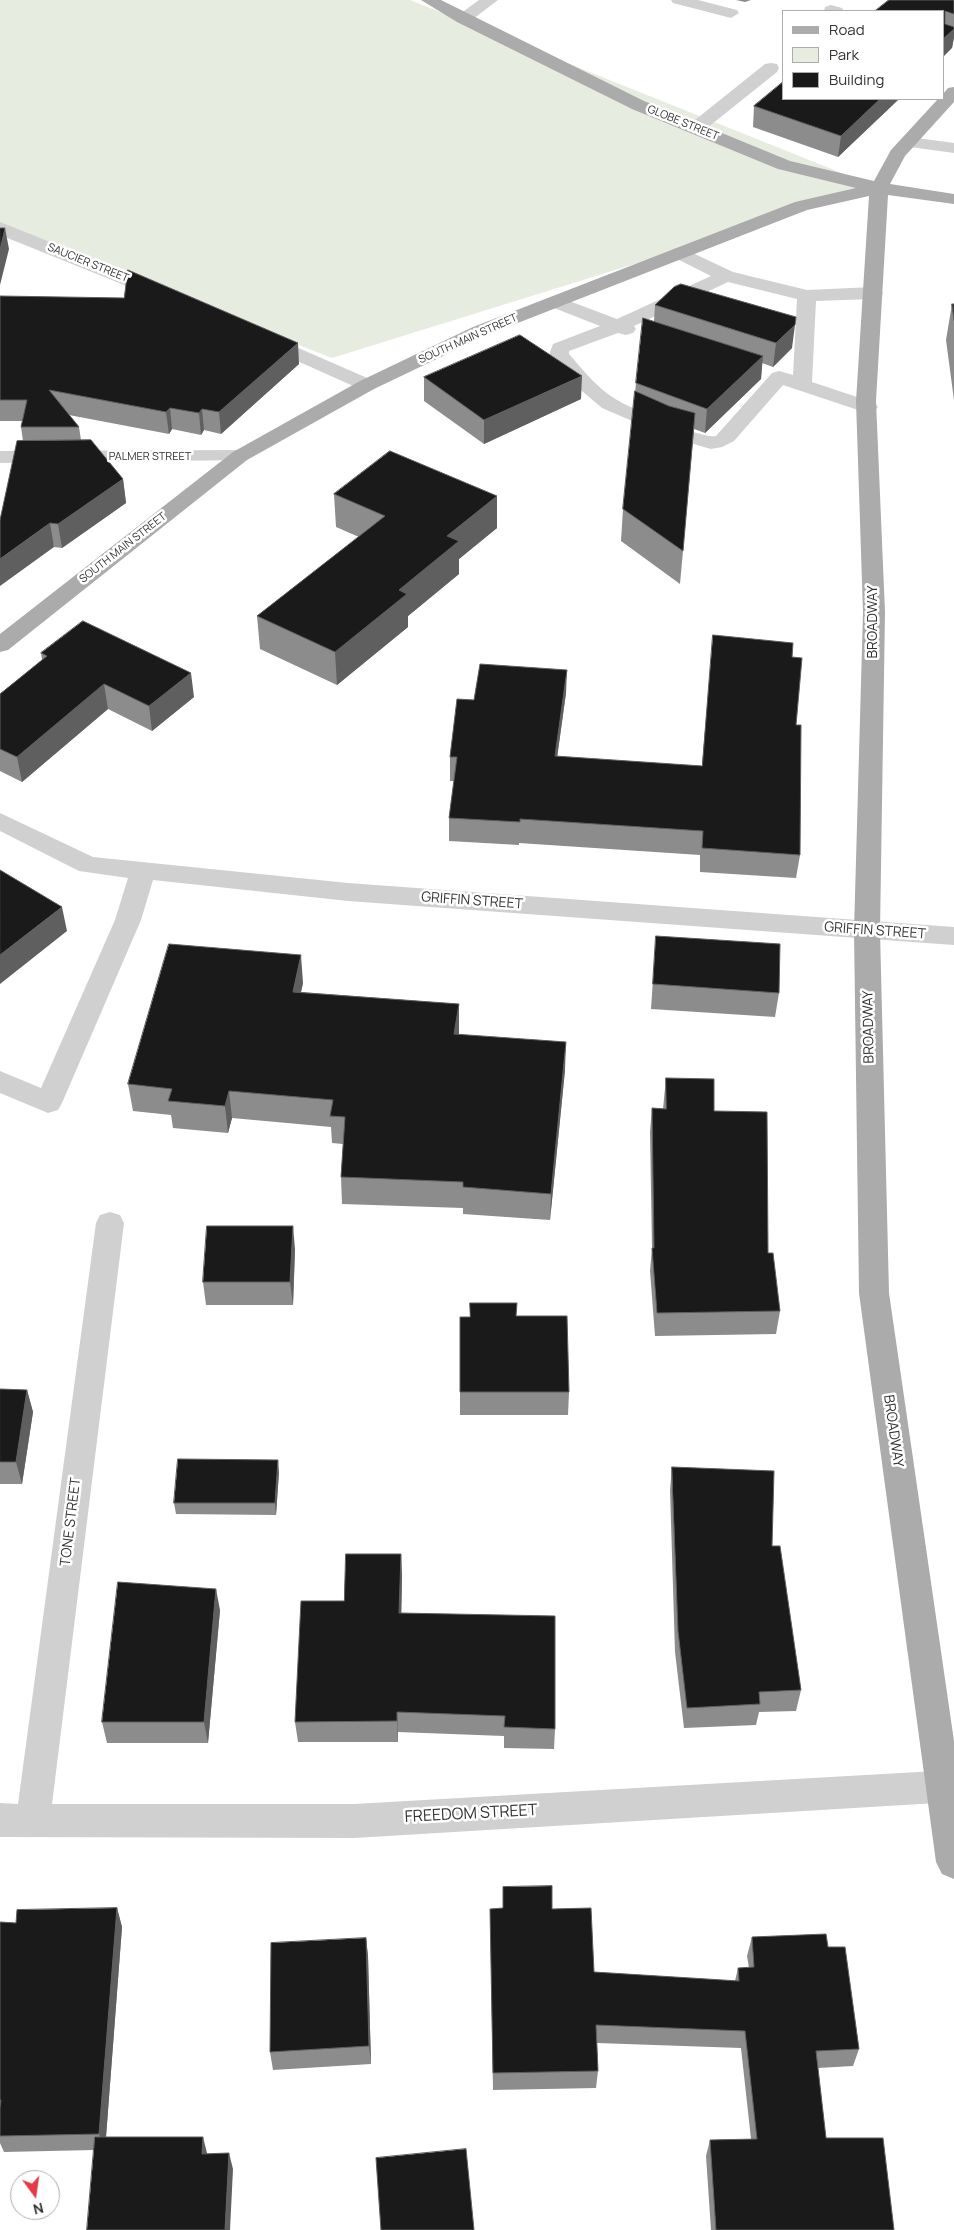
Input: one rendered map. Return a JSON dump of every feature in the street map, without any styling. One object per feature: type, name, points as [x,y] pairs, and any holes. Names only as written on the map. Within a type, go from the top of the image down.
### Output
[{"type":"main road","name":"GLOBE STREET","points":[[429,0],[638,105],[784,165],[879,188],[954,199]]},
{"type":"main road","points":[[879,188],[897,154],[954,92]]},
{"type":"main road","name":"SOUTH MAIN STREET","points":[[0,645],[240,456],[366,385],[480,331],[801,206],[879,188]]},
{"type":"main road","name":"BROADWAY","points":[[879,188],[866,401],[868,407],[874,612],[867,931],[874,1293],[948,1787],[954,1862]]},
{"type":"street","points":[[464,19],[490,0]]},
{"type":"street","points":[[679,0],[731,13]]},
{"type":"street","points":[[696,128],[771,68]]},
{"type":"street","points":[[909,142],[954,148]]},
{"type":"street","name":"SAUCIER STREET","points":[[0,228],[178,301]]},
{"type":"street","points":[[680,254],[726,276],[807,296],[872,294]]},
{"type":"street","points":[[726,276],[618,326],[560,348],[559,355],[583,382],[609,404],[674,432],[711,443],[722,441],[771,374],[868,407]]},
{"type":"street","points":[[685,295],[710,303]]},
{"type":"street","points":[[802,384],[796,330],[807,296]]},
{"type":"street","points":[[556,302],[618,326],[644,333]]},
{"type":"street","points":[[250,333],[366,385]]},
{"type":"street","name":"PALMER STREET","points":[[0,457],[240,456]]},
{"type":"street","name":"GRIFFIN STREET","points":[[0,821],[88,865],[348,892],[954,936]]},
{"type":"street","points":[[0,1081],[48,1103],[128,920],[143,870]]},
{"type":"street","name":"TONE STREET","points":[[33,1820],[110,1223]]},
{"type":"street","name":"FREEDOM STREET","points":[[0,1820],[354,1821],[948,1787]]},
{"type":"green space","points":[[0,0],[410,0],[879,188],[332,358],[0,228]]},
{"type":"building","points":[[889,0],[954,0],[954,14],[945,11],[945,24],[954,27],[954,29],[944,38],[944,10],[876,10]]},
{"type":"building","points":[[782,83],[782,100],[879,100],[841,136],[754,106]]},
{"type":"building","points":[[0,228],[5,228],[0,250]]},
{"type":"building","points":[[128,270],[298,343],[219,412],[202,409],[199,413],[170,408],[166,412],[49,390],[79,427],[21,427],[27,400],[0,400],[0,296],[124,298]]},
{"type":"building","points":[[681,284],[796,317],[795,325],[776,343],[655,305],[674,287]]},
{"type":"building","points":[[952,304],[954,304],[954,320]]},
{"type":"building","points":[[643,318],[763,356],[707,409],[636,383]]},
{"type":"building","points":[[520,335],[582,376],[484,420],[424,377]]},
{"type":"building","points":[[635,391],[669,406],[695,413],[683,551],[623,509]]},
{"type":"building","points":[[91,440],[123,479],[58,524],[50,523],[0,559],[0,520],[17,441]]},
{"type":"building","points":[[390,451],[497,496],[447,536],[459,541],[399,590],[407,594],[335,652],[257,616],[385,516],[334,494]]},
{"type":"building","points":[[83,621],[191,673],[149,706],[104,684],[17,757],[0,749],[0,694],[47,656],[41,653]]},
{"type":"building","points":[[713,635],[793,643],[792,657],[802,658],[796,725],[801,725],[800,855],[702,848],[703,831],[520,819],[520,822],[449,818],[457,757],[450,757],[457,699],[474,700],[480,664],[567,670],[555,756],[702,766]]},
{"type":"building","points":[[0,870],[62,907],[0,955]]},
{"type":"building","points":[[656,936],[780,944],[779,993],[653,984]]},
{"type":"building","points":[[169,944],[301,955],[293,992],[459,1004],[454,1034],[566,1042],[551,1194],[463,1187],[463,1182],[341,1177],[345,1117],[330,1116],[333,1100],[229,1091],[225,1106],[168,1101],[172,1089],[128,1084]]},
{"type":"building","points":[[666,1078],[714,1079],[714,1111],[767,1112],[768,1253],[773,1253],[780,1311],[657,1313],[652,1248],[654,1248],[652,1108],[666,1109]]},
{"type":"building","points":[[207,1226],[293,1226],[290,1282],[203,1282]]},
{"type":"building","points":[[470,1303],[517,1303],[516,1316],[567,1316],[569,1392],[460,1392],[460,1317],[470,1317]]},
{"type":"building","points":[[0,1389],[27,1390],[16,1462],[0,1462]]},
{"type":"building","points":[[178,1459],[278,1460],[275,1503],[174,1503]]},
{"type":"building","points":[[672,1467],[774,1471],[772,1546],[780,1546],[801,1690],[759,1692],[760,1704],[687,1708],[678,1631]]},
{"type":"building","points":[[346,1554],[401,1554],[399,1613],[555,1616],[555,1729],[504,1727],[505,1716],[397,1712],[397,1721],[295,1722],[301,1601],[344,1601]]},
{"type":"building","points":[[118,1582],[216,1589],[204,1722],[102,1722]]},
{"type":"building","points":[[552,1886],[552,1909],[591,1908],[594,1972],[739,1981],[738,1968],[754,1967],[752,1937],[826,1934],[828,1947],[845,1947],[859,2049],[816,2051],[826,2138],[883,2138],[894,2230],[716,2230],[710,2140],[757,2139],[745,2031],[596,2025],[598,2071],[493,2073],[490,1909],[503,1908],[503,1887]]},
{"type":"building","points":[[117,1908],[99,2134],[0,2136],[0,1922],[16,1923],[17,1910]]},
{"type":"building","points":[[366,1938],[369,2046],[270,2052],[271,1943]]},
{"type":"building","points":[[95,2137],[203,2137],[202,2154],[229,2153],[225,2230],[87,2230]]},
{"type":"building","points":[[466,2149],[474,2230],[381,2230],[376,2158]]}]
